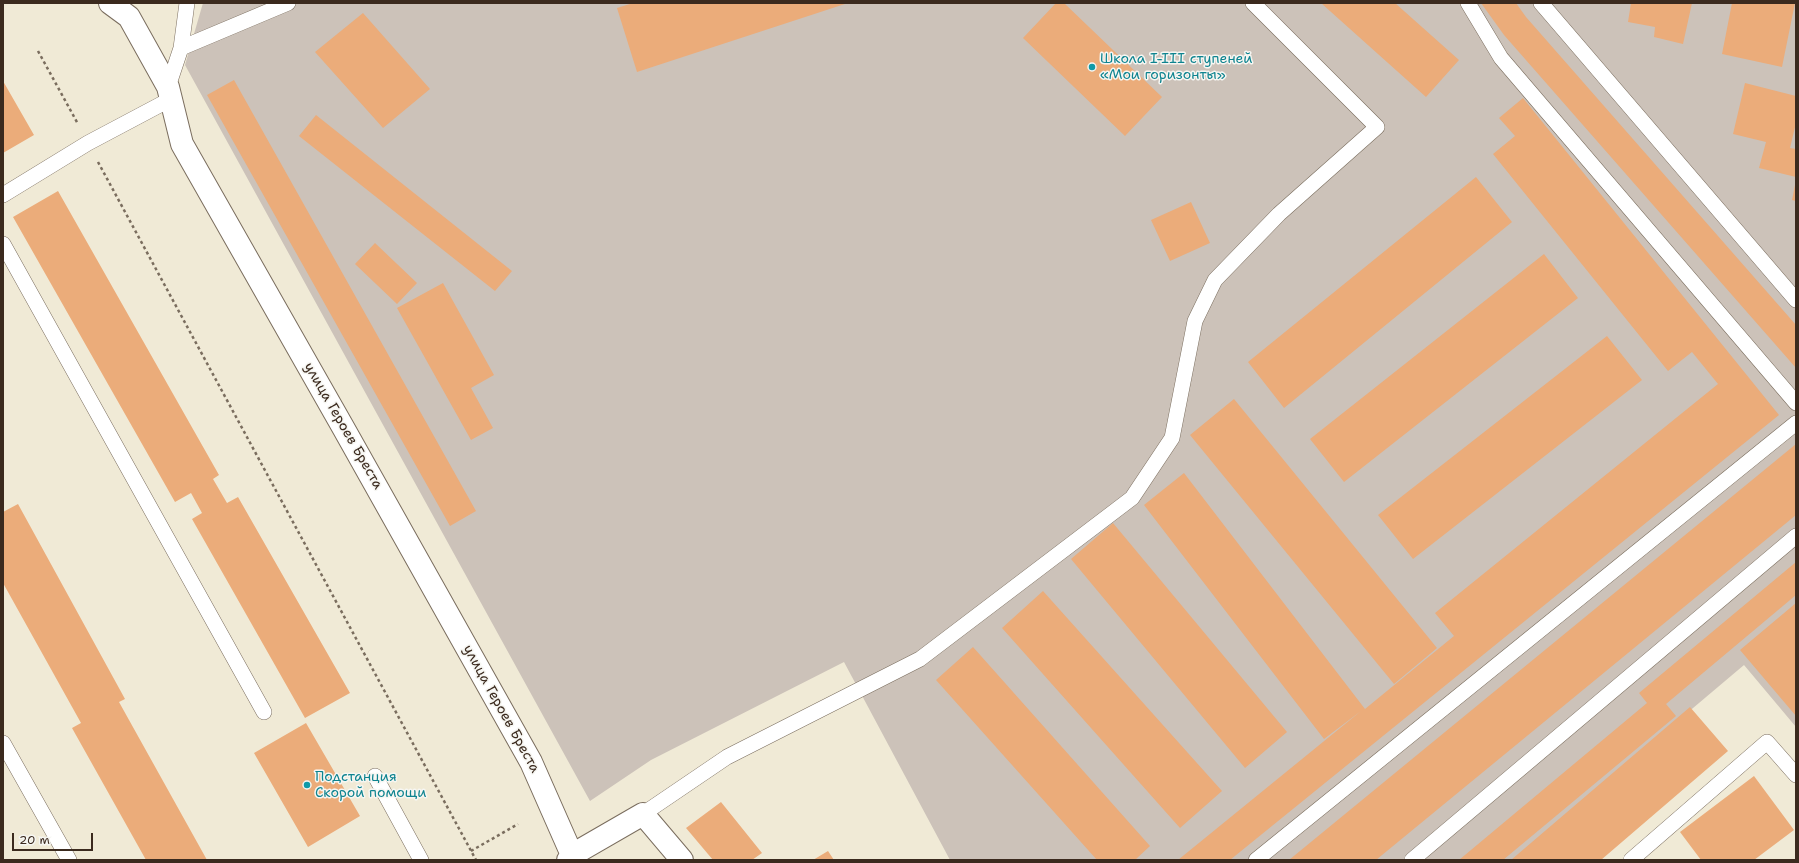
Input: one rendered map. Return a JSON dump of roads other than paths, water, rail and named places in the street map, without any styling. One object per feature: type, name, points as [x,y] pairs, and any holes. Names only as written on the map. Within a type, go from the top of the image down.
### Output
[{"type":"street","name":"улица Героев Бреста","points":[[110,3],[129,17],[169,93],[182,144],[531,762],[570,858]]},
{"type":"street","points":[[570,858],[643,814],[682,860]]},
{"type":"lane","points":[[3,195],[169,93],[181,48],[187,3]]},
{"type":"lane","points":[[181,48],[288,3]]},
{"type":"lane","points":[[643,814],[728,757],[920,659],[1132,498],[1172,438],[1195,322],[1215,280],[1279,214],[1377,127],[1253,3]]},
{"type":"lane","points":[[1468,3],[1501,58],[1796,403]]},
{"type":"lane","points":[[1541,3],[1796,300]]},
{"type":"lane","points":[[3,244],[264,712]]},
{"type":"lane","points":[[1256,860],[1796,423]]},
{"type":"lane","points":[[1412,860],[1796,536]]},
{"type":"lane","points":[[1631,860],[1767,742],[1796,775]]},
{"type":"lane","points":[[3,743],[69,860]]},
{"type":"lane","points":[[375,776],[421,860]]},
{"type":"place","name":"Школа I-III ступеней «Мои горизонты»","points":[[1092,67]]},
{"type":"place","name":"Подстанция Скорой помощи","points":[[307,785]]}]
